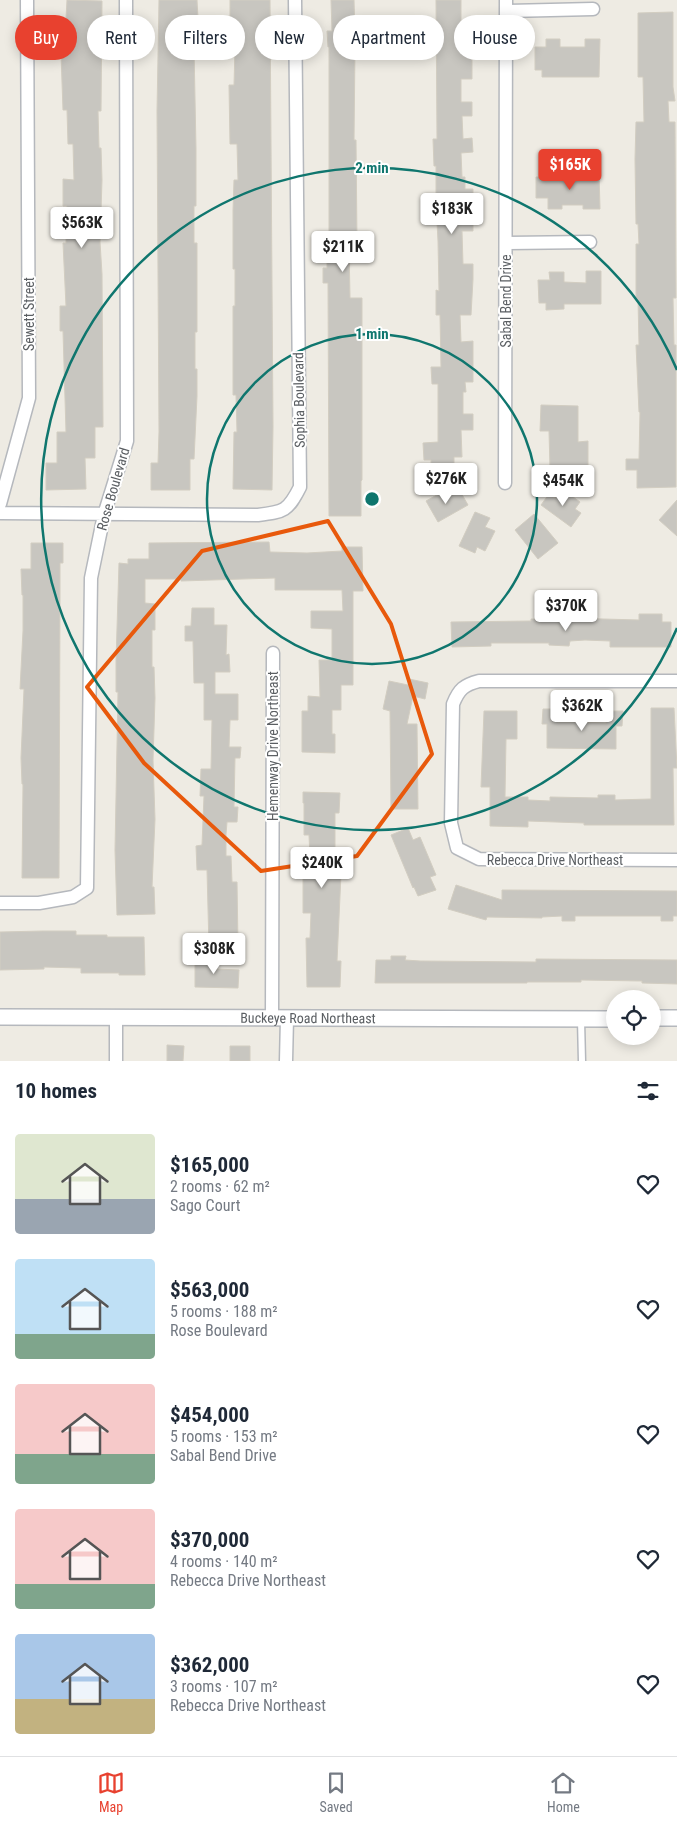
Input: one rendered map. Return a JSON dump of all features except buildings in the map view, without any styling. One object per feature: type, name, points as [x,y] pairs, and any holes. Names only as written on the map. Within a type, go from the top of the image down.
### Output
[{"type":"street","name":"Sewett Street","points":[[0,504],[29,398],[27,0]]},
{"type":"street","name":"Rose Boulevard","points":[[0,903],[39,903],[73,897],[87,888],[91,578],[104,515],[127,441],[126,0]]},
{"type":"street","name":"Sophia Boulevard","points":[[0,513],[258,515],[279,512],[292,503],[300,487],[295,0]]},
{"type":"street","points":[[506,5],[593,9]]},
{"type":"street","name":"Sabal Bend Drive","points":[[505,482],[506,5]]},
{"type":"street","points":[[506,243],[590,242]]},
{"type":"street","name":"Hemenway Drive Northeast","points":[[273,653],[279,1019],[286,1061]]},
{"type":"street","name":"Rebecca Drive Northeast","points":[[677,681],[479,681],[468,684],[458,692],[453,704],[451,804],[453,835],[457,848],[479,859],[677,860]]},
{"type":"street","name":"Buckeye Road Northeast","points":[[0,1017],[606,1018]]},
{"type":"street","points":[[116,1018],[116,1061]]},
{"type":"street","points":[[661,1018],[677,1018]]},
{"type":"lane","points":[[581,1019],[582,1061]]},
{"type":"highlighted area","points":[[328,521],[391,624],[432,754],[357,856],[261,871],[144,763],[87,687],[202,551]]}]
